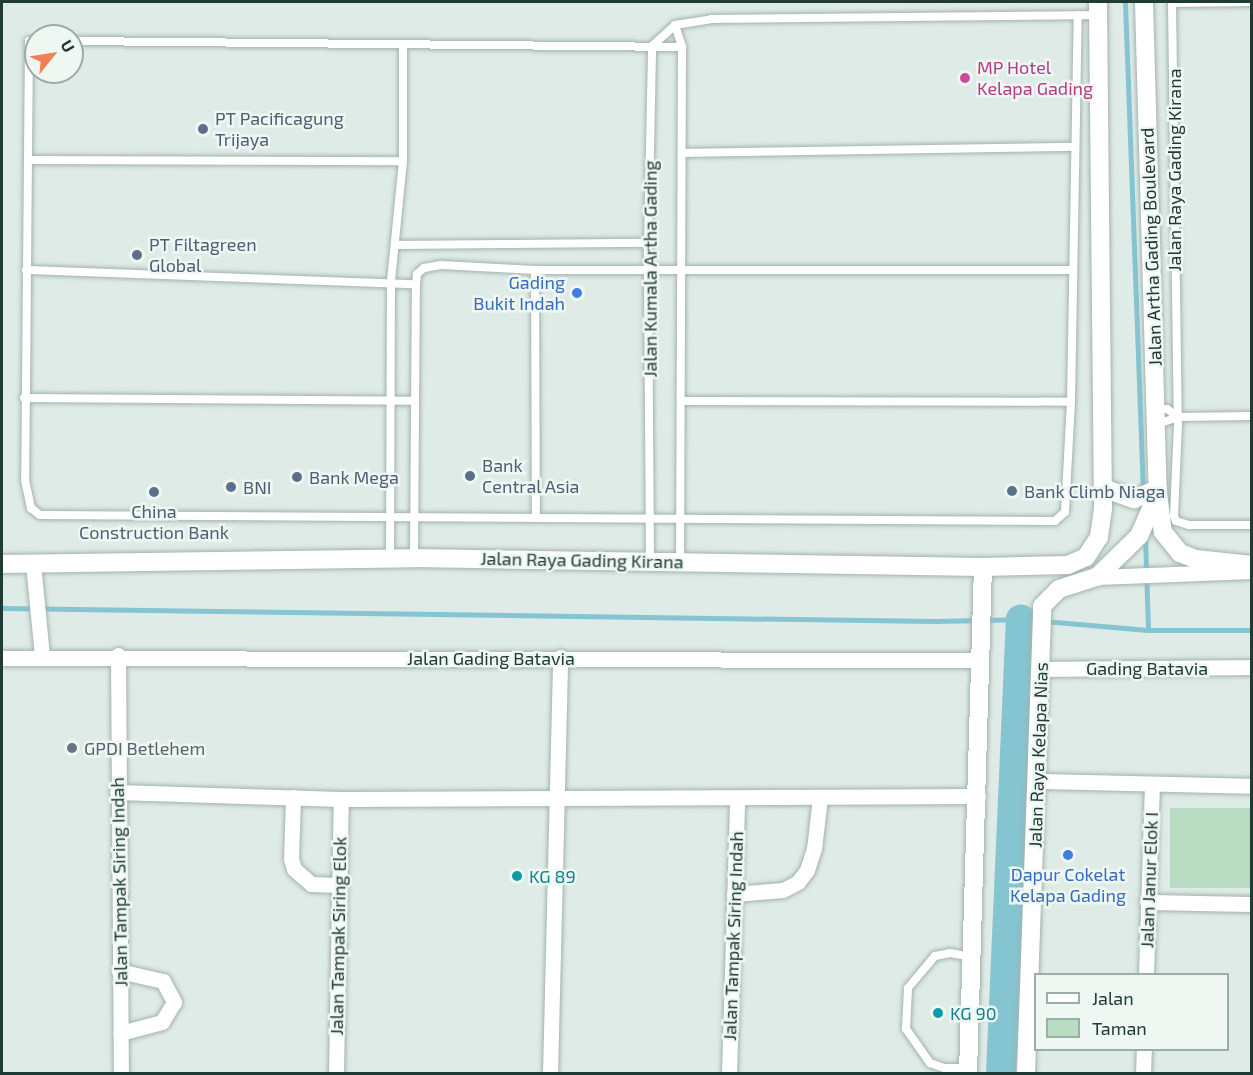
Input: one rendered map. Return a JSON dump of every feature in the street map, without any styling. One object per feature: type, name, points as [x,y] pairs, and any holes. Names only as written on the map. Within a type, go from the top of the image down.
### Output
[{"type":"main road","name":"Jalan Artha Gading Boulevard","points":[[1144,2],[1156,417],[1152,502],[1163,532],[1180,553],[1196,559],[1251,565]]},
{"type":"main road","points":[[1098,8],[1107,490],[1152,502]]},
{"type":"main road","name":"Jalan Raya Gading Kirana","points":[[2,564],[414,558],[983,567],[1068,565],[1086,557],[1099,537],[1107,490]]},
{"type":"main road","name":"Jalan Raya Kelapa Nias","points":[[1026,1074],[1038,781],[1042,606],[1059,589],[1096,577],[1138,536],[1152,502]]},
{"type":"main road","points":[[968,1071],[978,796],[983,567]]},
{"type":"street","points":[[33,563],[42,657]]},
{"type":"street","points":[[1096,577],[1163,578],[1251,571]]},
{"type":"street","name":"Jalan Gading Batavia","points":[[2,658],[118,655],[981,656]]},
{"type":"street","name":"Jalan Tampak Siring Indah","points":[[118,655],[117,792],[121,1074]]},
{"type":"street","points":[[550,1074],[554,796],[560,657]]},
{"type":"street","name":"Gading Batavia","points":[[1042,663],[1251,667]]},
{"type":"street","points":[[1038,781],[1251,786]]},
{"type":"street","name":"Jalan Janur Elok I","points":[[1146,973],[1152,785]]},
{"type":"street","points":[[117,792],[341,799],[554,796],[737,798],[978,796]]},
{"type":"street","points":[[293,797],[291,859],[294,868],[311,884],[339,885]]},
{"type":"street","points":[[734,894],[783,890],[798,882],[807,870],[814,849],[820,797]]},
{"type":"street","name":"Jalan Tampak Siring Indah","points":[[729,1074],[737,798]]},
{"type":"street","name":"Jalan Tampak Siring Elok","points":[[336,1074],[341,799]]},
{"type":"street","points":[[1147,902],[1251,904]]},
{"type":"street","points":[[119,971],[163,981],[174,1002],[171,1013],[162,1022],[120,1033]]},
{"type":"street","points":[[1143,1074],[1144,1051]]},
{"type":"lane","name":"Jalan Raya Gading Kirana","points":[[1178,417],[1172,3],[1251,2]]},
{"type":"lane","points":[[652,46],[675,25],[711,19],[1078,15],[1098,8]]},
{"type":"lane","points":[[29,84],[24,399],[26,495],[31,508],[40,515],[1055,521],[1065,512],[1071,402],[1073,147],[1078,15]]},
{"type":"lane","points":[[675,25],[682,47],[680,561]]},
{"type":"lane","points":[[84,41],[682,47]]},
{"type":"lane","points":[[390,558],[391,281],[403,161],[403,45]]},
{"type":"lane","name":"Jalan Kumala Artha Gading","points":[[650,560],[650,270],[648,243],[652,46]]},
{"type":"lane","points":[[682,153],[1073,147]]},
{"type":"lane","points":[[29,159],[403,161]]},
{"type":"lane","points":[[395,245],[648,243]]},
{"type":"lane","points":[[414,558],[413,401],[416,284],[417,274],[432,265],[535,270],[1071,270]]},
{"type":"lane","points":[[26,270],[391,281],[416,284]]},
{"type":"lane","points":[[535,270],[536,518]]},
{"type":"lane","points":[[24,399],[390,399],[413,401]]},
{"type":"lane","points":[[681,400],[1071,402]]},
{"type":"lane","points":[[1156,417],[1167,409],[1178,417]]},
{"type":"lane","points":[[1156,417],[1251,416]]},
{"type":"lane","points":[[1178,417],[1176,521],[1189,525],[1251,525]]},
{"type":"lane","points":[[968,1071],[944,1068],[930,1063],[906,1029],[906,1019],[908,988],[935,957],[950,953],[972,957]]},
{"type":"green space","points":[[1170,808],[1251,808],[1251,888],[1170,888]]},
{"type":"waterway","points":[[1125,2],[1143,490]]},
{"type":"waterway","points":[[1145,538],[1148,630]]},
{"type":"waterway","points":[[2,608],[935,621],[1021,619],[1148,630],[1252,630]]},
{"type":"waterway","points":[[1001,1074],[1021,619]]},
{"type":"place","name":"MP Hotel Kelapa Gading","points":[[965,78]]},
{"type":"place","name":"PT Pacificagung Trijaya","points":[[203,129]]},
{"type":"place","name":"PT Filtagreen Global","points":[[137,255]]},
{"type":"place","name":"Gading Bukit Indah","points":[[577,293]]},
{"type":"place","name":"Bank Central Asia","points":[[470,476]]},
{"type":"place","name":"Bank Mega","points":[[297,477]]},
{"type":"place","name":"BNI","points":[[231,487]]},
{"type":"place","name":"Bank Climb Niaga","points":[[1012,491]]},
{"type":"place","name":"China Construction Bank","points":[[154,492]]},
{"type":"place","name":"GPDI Betlehem","points":[[72,748]]},
{"type":"place","name":"Dapur Cokelat Kelapa Gading","points":[[1068,855]]},
{"type":"place","name":"KG 89","points":[[517,876]]},
{"type":"place","name":"KG 90","points":[[938,1013]]}]
